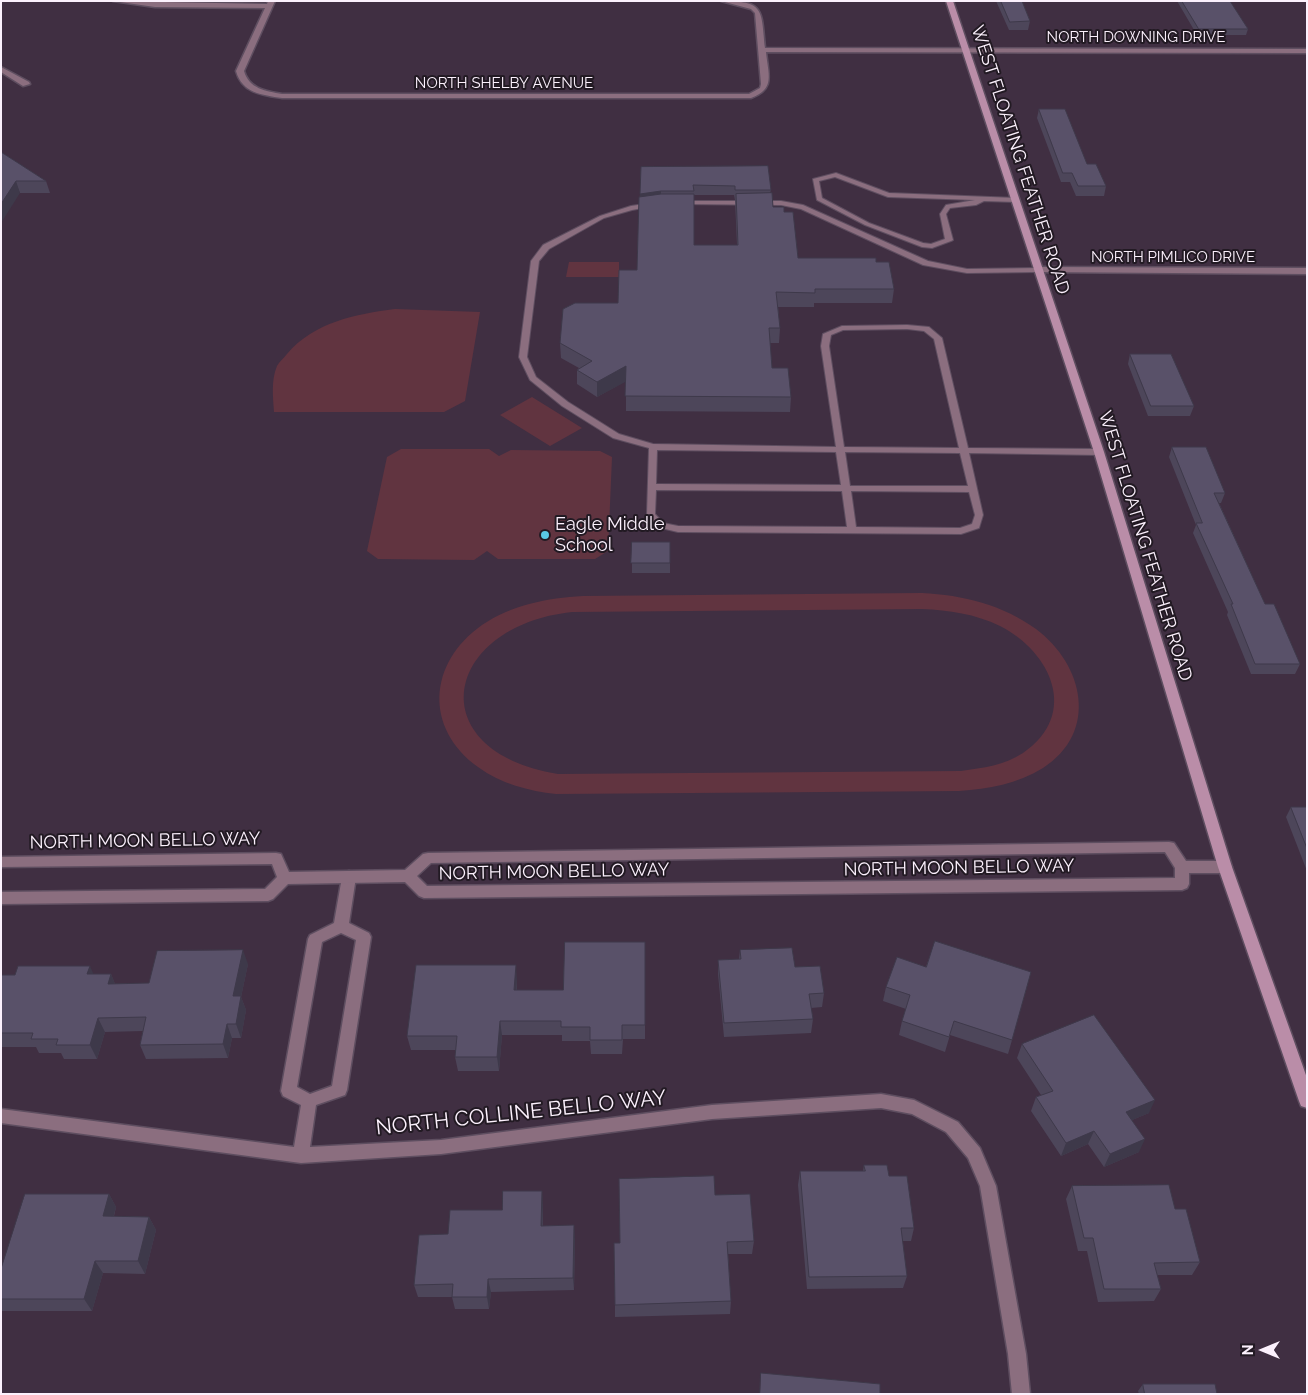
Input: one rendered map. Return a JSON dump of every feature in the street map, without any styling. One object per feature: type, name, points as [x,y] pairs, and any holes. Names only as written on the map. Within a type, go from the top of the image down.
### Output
[{"type":"main road","name":"WEST FLOATING FEATHER ROAD","points":[[949,1],[1099,452],[1225,867],[1307,1101]]},
{"type":"street","points":[[116,1],[155,5],[271,4]]},
{"type":"street","points":[[724,1],[753,7],[758,13],[762,50]]},
{"type":"street","name":"NORTH SHELBY AVENUE","points":[[271,4],[240,71],[242,79],[250,87],[263,93],[282,96],[741,98],[758,93],[763,89],[765,84],[762,50]]},
{"type":"street","name":"NORTH DOWNING DRIVE","points":[[762,50],[1307,51]]},
{"type":"street","points":[[1,69],[26,84]]},
{"type":"street","name":"NORTH PIMLICO DRIVE","points":[[1039,270],[1307,271]]},
{"type":"street","name":"NORTH MOON BELLO WAY","points":[[1169,847],[1182,867],[1182,884],[424,892],[408,876],[428,858],[1169,847]]},
{"type":"street","name":"NORTH MOON BELLO WAY","points":[[1,862],[276,858],[285,878]]},
{"type":"street","points":[[1182,867],[1225,867]]},
{"type":"street","points":[[1,898],[268,895],[285,878],[408,876]]},
{"type":"street","points":[[341,926],[349,877]]},
{"type":"street","points":[[341,926],[364,937],[339,1090],[309,1101],[288,1091],[315,939],[341,926]]},
{"type":"street","points":[[300,1155],[309,1101]]},
{"type":"street","name":"NORTH COLLINE BELLO WAY","points":[[1,1116],[300,1155],[441,1147],[712,1112],[880,1101],[914,1107],[952,1127],[974,1153],[988,1186],[1017,1354],[1020,1394]]},
{"type":"lane","points":[[982,199],[976,202],[948,206],[943,214],[949,240],[932,246],[922,245],[867,224],[819,199],[815,180],[836,175],[888,195],[1016,200]]},
{"type":"lane","points":[[675,203],[781,203],[803,207],[926,263],[967,270],[1039,270]]},
{"type":"lane","points":[[661,204],[631,208],[602,217],[546,247],[535,261],[523,357],[533,378],[565,404],[616,436],[654,446],[1099,452]]},
{"type":"lane","points":[[654,446],[651,514],[660,525],[678,529],[852,530],[961,530],[976,526],[979,515],[938,338],[926,329],[907,327],[842,328],[827,334],[825,346],[842,449],[852,530]]},
{"type":"lane","points":[[652,487],[973,489]]},
{"type":"shaded area","points":[[569,262],[619,262],[619,277],[566,277]]},
{"type":"shaded area","points":[[395,309],[480,312],[465,401],[444,412],[274,412],[273,389],[275,371],[279,363],[298,343],[310,334],[336,321]]},
{"type":"shaded area","points":[[532,397],[582,428],[550,446],[500,415]]},
{"type":"shaded area","points":[[401,449],[489,449],[499,456],[511,450],[600,451],[612,457],[608,551],[595,559],[498,559],[487,551],[474,560],[378,559],[367,551],[387,457]]},
{"type":"shaded area","points":[[922,593],[967,599],[1010,614],[1036,629],[1052,644],[1065,661],[1074,679],[1078,698],[1078,718],[1072,736],[1061,753],[1043,768],[1013,782],[970,790],[556,794],[526,789],[496,778],[478,767],[460,751],[448,734],[441,715],[439,696],[443,676],[451,658],[464,640],[482,625],[505,612],[543,601],[583,596]],"holes":[[[922,609],[971,616],[1000,626],[1018,637],[1033,651],[1045,667],[1052,685],[1054,703],[1051,720],[1040,737],[1023,753],[1001,763],[961,771],[558,774],[513,761],[483,741],[467,716],[464,690],[474,663],[496,640],[529,622],[572,612]]]},
{"type":"building","points":[[1001,1],[1022,1],[1030,21],[1010,22]]},
{"type":"building","points":[[1182,1],[1230,1],[1248,29],[1199,29]]},
{"type":"building","points":[[1039,109],[1065,109],[1087,164],[1096,164],[1106,186],[1078,186],[1072,173],[1063,173]]},
{"type":"building","points":[[1,152],[46,181],[16,181],[1,204]]},
{"type":"building","points":[[768,166],[771,190],[735,190],[735,186],[693,185],[694,191],[661,191],[640,194],[641,167]]},
{"type":"building","points":[[772,193],[773,207],[784,207],[784,212],[793,212],[798,258],[876,258],[876,262],[889,262],[894,289],[815,289],[815,293],[776,292],[780,328],[769,328],[772,368],[788,368],[791,397],[625,396],[626,366],[597,382],[577,370],[592,361],[560,343],[563,309],[575,303],[618,303],[619,270],[637,270],[639,197],[661,194],[694,194],[694,245],[738,245],[736,194]]},
{"type":"building","points":[[1130,354],[1171,354],[1194,406],[1151,406]]},
{"type":"building","points":[[1172,447],[1206,447],[1225,493],[1214,493],[1265,604],[1274,604],[1300,664],[1255,664],[1231,604],[1233,604],[1196,523],[1202,523]]},
{"type":"building","points":[[632,542],[670,542],[670,563],[631,563]]},
{"type":"building","points":[[1291,807],[1307,807],[1307,848]]},
{"type":"building","points":[[935,941],[1031,972],[1012,1040],[954,1021],[949,1037],[902,1021],[910,995],[886,987],[897,957],[926,967]]},
{"type":"building","points":[[565,942],[645,942],[645,1025],[622,1025],[622,1040],[590,1040],[590,1027],[561,1027],[561,1021],[500,1021],[497,1057],[455,1057],[457,1036],[407,1036],[416,965],[516,965],[514,990],[563,990]]},
{"type":"building","points":[[792,948],[795,967],[820,966],[824,993],[809,994],[813,1019],[724,1023],[718,960],[741,959],[740,950]]},
{"type":"building","points":[[243,950],[233,996],[241,996],[236,1024],[227,1024],[223,1044],[140,1045],[146,1017],[98,1018],[90,1045],[56,1045],[58,1039],[31,1039],[33,1033],[1,1033],[1,975],[15,975],[18,966],[90,966],[87,974],[111,974],[108,984],[149,983],[157,951]]},
{"type":"building","points":[[1094,1015],[1155,1100],[1126,1112],[1145,1139],[1110,1154],[1094,1131],[1066,1143],[1036,1097],[1053,1091],[1022,1044]]},
{"type":"building","points":[[864,1165],[887,1165],[889,1176],[907,1176],[914,1228],[901,1228],[907,1276],[809,1277],[800,1171],[865,1171]]},
{"type":"building","points":[[714,1176],[715,1195],[750,1194],[754,1241],[727,1242],[731,1301],[615,1305],[614,1243],[620,1243],[619,1179]]},
{"type":"building","points":[[1169,1185],[1175,1209],[1186,1209],[1200,1262],[1154,1263],[1161,1289],[1104,1289],[1093,1238],[1084,1238],[1072,1186]]},
{"type":"building","points":[[503,1191],[542,1191],[541,1226],[574,1225],[573,1278],[488,1279],[487,1297],[452,1297],[453,1284],[414,1285],[419,1235],[448,1234],[450,1210],[502,1210]]},
{"type":"building","points":[[25,1194],[109,1194],[103,1216],[149,1217],[138,1261],[95,1261],[84,1299],[1,1299],[1,1269]]},
{"type":"building","points":[[761,1373],[880,1384],[880,1394],[760,1394]]},
{"type":"building","points":[[1143,1384],[1215,1384],[1217,1394],[1145,1394]]},
{"type":"place","name":"Eagle Middle School","points":[[545,535]]}]
